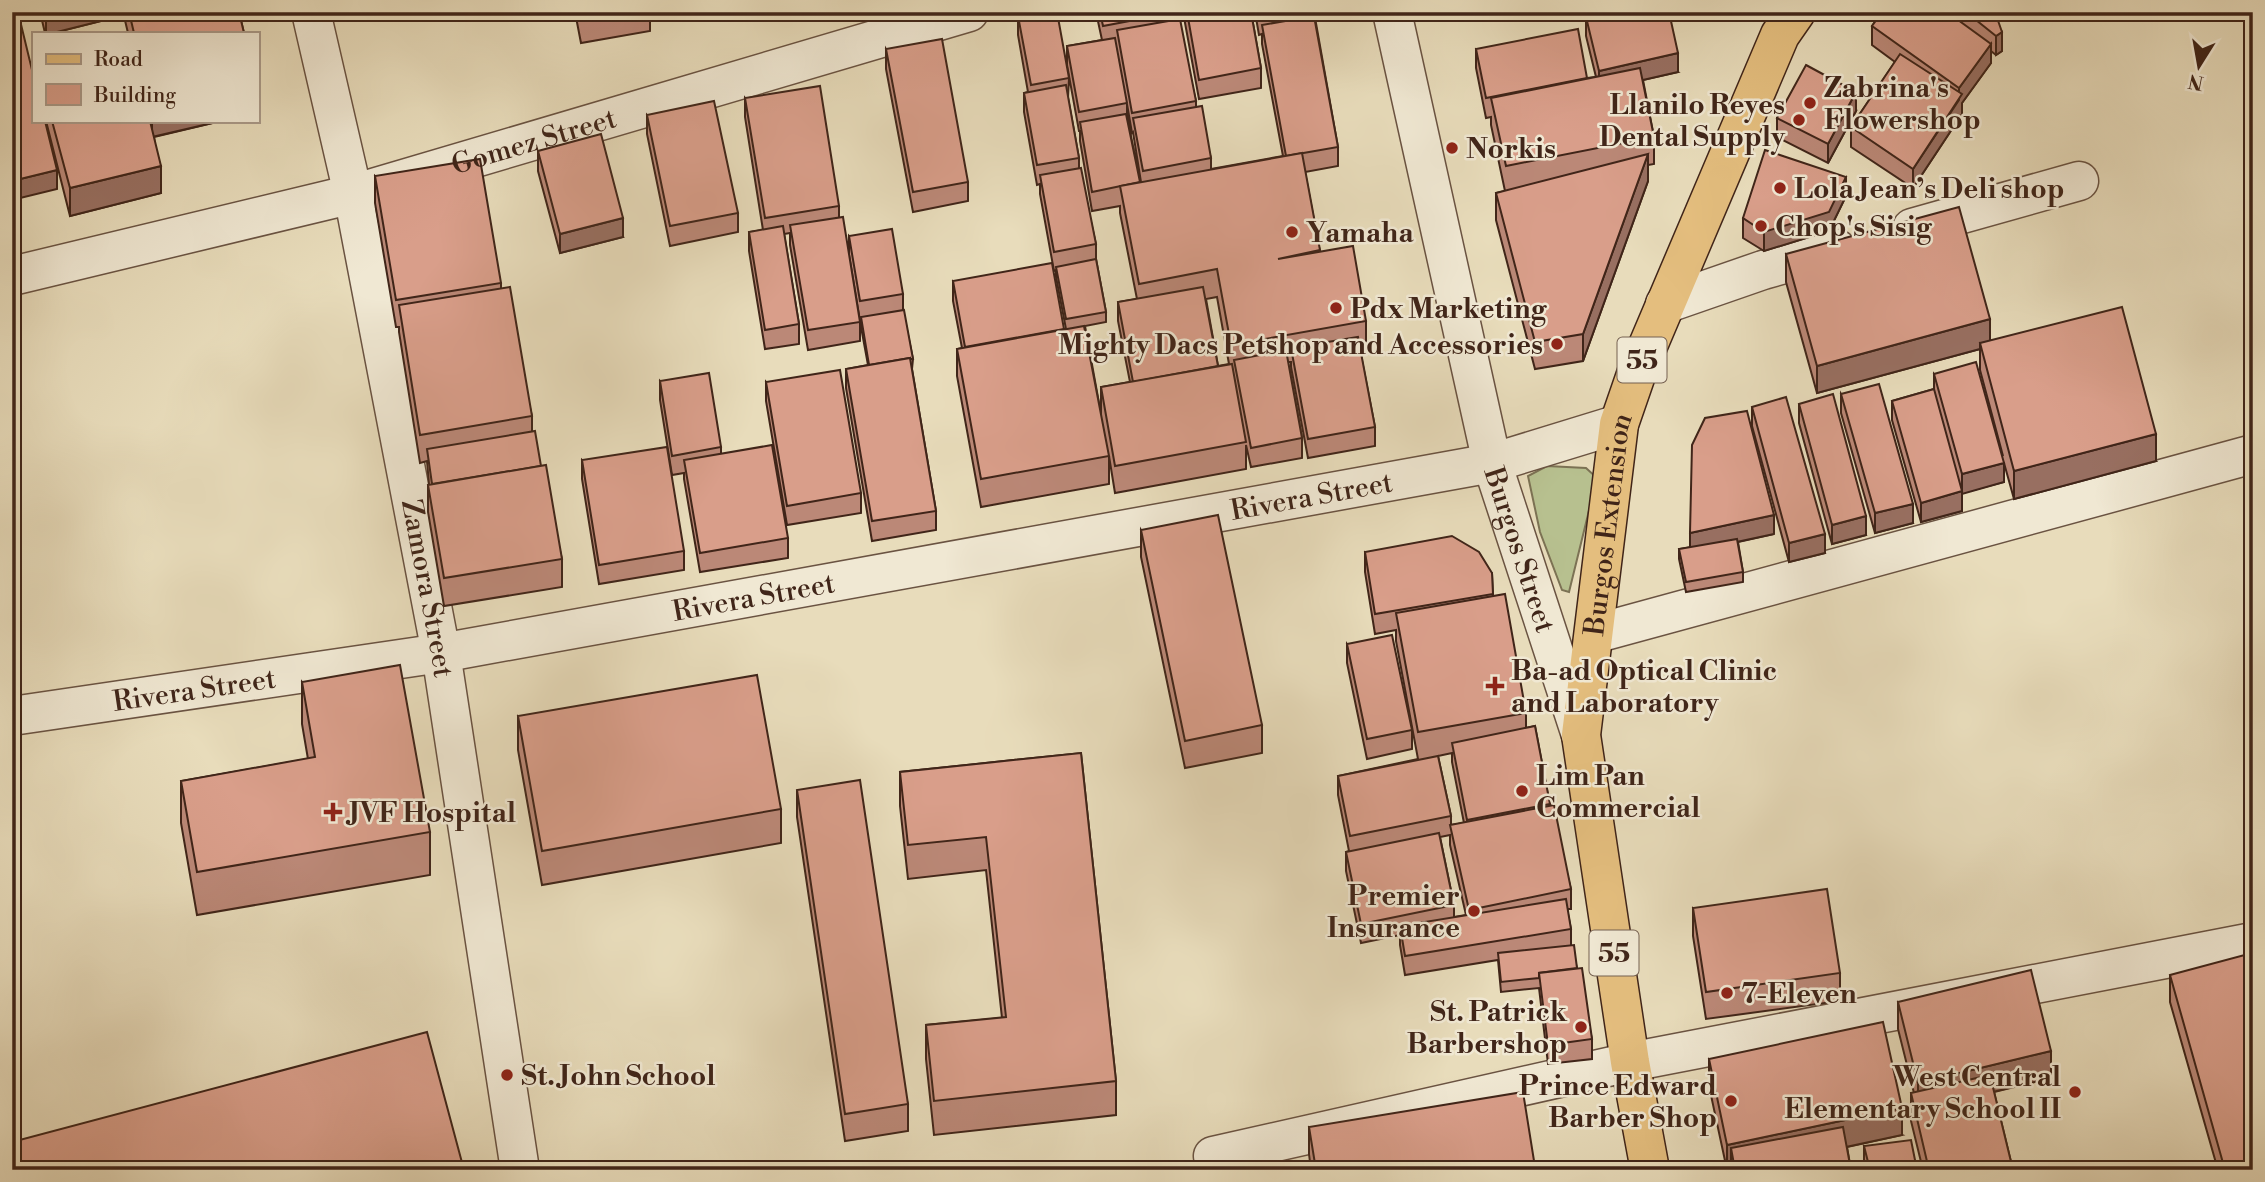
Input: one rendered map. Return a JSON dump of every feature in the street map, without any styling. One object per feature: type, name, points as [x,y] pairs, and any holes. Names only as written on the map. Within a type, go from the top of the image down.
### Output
[{"type":"main road","name":"Burgos Extension","points":[[1581,735],[1619,425],[1638,369],[1780,35],[1796,12]]},
{"type":"main road","name":"Burgos Street","points":[[1581,735],[1630,1062],[1650,1170]]},
{"type":"street","name":"Zamora Street","points":[[311,12],[352,194],[441,653],[520,1170]]},
{"type":"street","name":"Gomez Street","points":[[12,276],[352,194],[969,12]]},
{"type":"street","name":"Burgos Street","points":[[1392,12],[1492,463],[1581,735]]},
{"type":"street","points":[[1665,304],[1763,270],[2079,181]]},
{"type":"street","name":"Rivera Street","points":[[12,716],[441,653],[1492,463],[1619,425]]},
{"type":"street","points":[[1594,634],[2253,454]]},
{"type":"street","points":[[1213,1156],[1630,1062],[2253,942]]},
{"type":"green space","points":[[1547,466],[1586,468],[1597,478],[1569,592],[1562,590],[1540,532],[1528,476]]},
{"type":"building","points":[[12,12],[18,12],[32,70],[32,122],[45,122],[57,170],[12,181]]},
{"type":"building","points":[[129,12],[239,12],[244,32],[134,32]]},
{"type":"building","points":[[580,12],[602,12],[581,16]]},
{"type":"building","points":[[1035,12],[1057,12],[1069,78],[1031,85],[1018,16]]},
{"type":"building","points":[[1100,12],[1177,12],[1103,26]]},
{"type":"building","points":[[1187,12],[1251,12],[1261,68],[1199,80]]},
{"type":"building","points":[[1606,12],[1669,12],[1678,53],[1599,71],[1586,17]]},
{"type":"building","points":[[1882,12],[1947,12],[1991,44],[1959,88],[1872,26]]},
{"type":"building","points":[[1966,12],[1995,12],[2002,32],[1996,36]]},
{"type":"building","points":[[1314,16],[1338,147],[1286,156],[1262,25]]},
{"type":"building","points":[[1180,19],[1196,101],[1132,113],[1117,30]]},
{"type":"building","points":[[1578,29],[1587,78],[1486,98],[1476,49]]},
{"type":"building","points":[[1115,38],[1127,103],[1079,112],[1067,46]]},
{"type":"building","points":[[942,39],[968,182],[913,192],[886,49]]},
{"type":"building","points":[[1900,54],[1962,94],[1913,169],[1851,127]]},
{"type":"building","points":[[1806,65],[1856,92],[1828,144],[1777,118]]},
{"type":"building","points":[[1640,68],[1654,137],[1506,166],[1491,98]]},
{"type":"building","points":[[1066,85],[1079,158],[1037,165],[1024,93]]},
{"type":"building","points":[[820,86],[839,206],[765,218],[745,98]]},
{"type":"building","points":[[714,101],[738,213],[670,226],[647,115]]},
{"type":"building","points":[[1202,106],[1211,158],[1143,171],[1133,118]]},
{"type":"building","points":[[1126,114],[1140,182],[1092,192],[1080,122]]},
{"type":"building","points":[[52,122],[150,122],[161,166],[70,188]]},
{"type":"building","points":[[601,134],[623,218],[560,234],[538,151]]},
{"type":"building","points":[[1765,150],[1846,177],[1829,212],[1764,232],[1743,218]]},
{"type":"building","points":[[1302,153],[1320,250],[1278,259],[1353,246],[1366,321],[1231,345],[1217,269],[1139,284],[1120,186]]},
{"type":"building","points":[[1648,154],[1583,334],[1535,342],[1496,193]]},
{"type":"building","points":[[480,159],[501,283],[396,300],[375,176]]},
{"type":"building","points":[[1081,168],[1096,244],[1054,252],[1040,175]]},
{"type":"building","points":[[1959,207],[1990,319],[1817,366],[1786,254]]},
{"type":"building","points":[[843,217],[860,322],[808,330],[790,225]]},
{"type":"building","points":[[783,226],[799,324],[765,330],[749,232]]},
{"type":"building","points":[[892,229],[903,294],[860,301],[849,236]]},
{"type":"building","points":[[1096,259],[1106,312],[1066,319],[1056,267]]},
{"type":"building","points":[[1052,263],[1064,329],[965,347],[953,281]]},
{"type":"building","points":[[510,287],[532,416],[420,435],[399,305]]},
{"type":"building","points":[[1203,287],[1218,366],[1133,382],[1118,302]]},
{"type":"building","points":[[2122,307],[2156,434],[2014,471],[1980,343]]},
{"type":"building","points":[[904,310],[913,359],[869,365],[861,317]]},
{"type":"building","points":[[1084,326],[1109,456],[981,479],[957,349]]},
{"type":"building","points":[[1358,337],[1375,427],[1308,439],[1291,348]]},
{"type":"building","points":[[1286,350],[1302,438],[1251,448],[1234,360]]},
{"type":"building","points":[[910,358],[936,511],[872,521],[846,369]]},
{"type":"building","points":[[1976,362],[2004,463],[1962,474],[1934,374]]},
{"type":"building","points":[[1232,364],[1246,442],[1115,466],[1101,387]]},
{"type":"building","points":[[840,370],[861,493],[787,506],[766,382]]},
{"type":"building","points":[[709,373],[721,447],[672,456],[660,381]]},
{"type":"building","points":[[1879,384],[1913,504],[1875,513],[1841,394]]},
{"type":"building","points":[[1934,389],[1962,491],[1921,503],[1892,401]]},
{"type":"building","points":[[1833,394],[1866,516],[1832,525],[1799,404]]},
{"type":"building","points":[[1786,397],[1825,534],[1789,543],[1752,407]]},
{"type":"building","points":[[1747,411],[1774,515],[1690,533],[1692,445],[1705,418]]},
{"type":"building","points":[[535,431],[541,466],[432,484],[427,449]]},
{"type":"building","points":[[772,445],[788,538],[700,553],[684,460]]},
{"type":"building","points":[[667,447],[684,551],[599,565],[582,460]]},
{"type":"building","points":[[546,465],[562,559],[444,578],[428,485]]},
{"type":"building","points":[[1218,515],[1262,725],[1185,741],[1141,530]]},
{"type":"building","points":[[1452,536],[1479,552],[1492,573],[1493,594],[1375,614],[1365,552]]},
{"type":"building","points":[[1737,539],[1743,572],[1686,582],[1679,549]]},
{"type":"building","points":[[1505,594],[1526,713],[1418,732],[1396,613]]},
{"type":"building","points":[[1392,635],[1412,730],[1367,739],[1347,644]]},
{"type":"building","name":"JVF Hospital","points":[[400,665],[430,832],[197,872],[181,781],[315,757],[302,682]]},
{"type":"building","points":[[757,675],[781,809],[542,851],[518,716]]},
{"type":"building","points":[[1535,726],[1550,804],[1467,820],[1452,743]]},
{"type":"building","points":[[1081,753],[1116,1081],[934,1101],[926,1025],[1006,1017],[986,837],[908,845],[900,772]]},
{"type":"building","points":[[1438,756],[1451,816],[1350,836],[1338,776]]},
{"type":"building","points":[[860,780],[908,1104],[845,1114],[797,790]]},
{"type":"building","points":[[1554,805],[1571,889],[1469,910],[1450,825]]},
{"type":"building","points":[[1439,833],[1454,905],[1361,924],[1346,852]]},
{"type":"building","points":[[1827,889],[1840,973],[1706,992],[1693,908]]},
{"type":"building","points":[[1566,899],[1571,929],[1405,956],[1400,926]]},
{"type":"building","points":[[1574,945],[1577,968],[1539,973],[1539,978],[1501,982],[1498,953]]},
{"type":"building","points":[[2252,953],[2253,1170],[2225,1170],[2170,975]]},
{"type":"building","points":[[1582,968],[1592,1039],[1548,1045],[1539,973]]},
{"type":"building","points":[[2031,970],[2051,1051],[1918,1083],[1898,1002]]},
{"type":"building","points":[[1883,1022],[1902,1108],[1727,1145],[1709,1059]]},
{"type":"building","points":[[427,1032],[464,1170],[12,1170],[12,1142]]},
{"type":"building","points":[[1990,1075],[2013,1170],[1929,1170],[1911,1093]]},
{"type":"building","points":[[1523,1092],[1535,1167],[1521,1170],[1316,1170],[1309,1127]]},
{"type":"building","points":[[1843,1127],[1851,1170],[1735,1170],[1731,1148]]},
{"type":"building","points":[[1911,1140],[1917,1170],[1870,1170],[1864,1146]]},
{"type":"building","points":[[2210,1165],[2212,1170],[2192,1170]]},
{"type":"place","name":"Zabrina's Flowershop","points":[[1810,103]]},
{"type":"place","name":"Llanilo Reyes Dental Supply","points":[[1799,120]]},
{"type":"place","name":"Norkis","points":[[1452,148]]},
{"type":"place","name":"Lola Jean’s Deli shop","points":[[1780,188]]},
{"type":"place","name":"Chop's Sisig","points":[[1761,226]]},
{"type":"place","name":"Yamaha","points":[[1292,232]]},
{"type":"place","name":"Pdx Marketing","points":[[1336,308]]},
{"type":"place","name":"Mighty Dacs Petshop and Accessories","points":[[1557,344]]},
{"type":"place","name":"Ba-ad Optical Clinic and Laboratory","points":[[1495,686]]},
{"type":"place","name":"Lim Pan Commercial","points":[[1522,791]]},
{"type":"place","name":"JVF Hospital","points":[[333,812]]},
{"type":"place","name":"Premier Insurance","points":[[1474,911]]},
{"type":"place","name":"7-Eleven","points":[[1727,993]]},
{"type":"place","name":"St. Patrick Barbershop","points":[[1581,1027]]},
{"type":"place","name":"St. John School","points":[[507,1075]]},
{"type":"place","name":"West Central Elementary School II","points":[[2075,1092]]},
{"type":"place","name":"Prince Edward Barber Shop","points":[[1731,1101]]}]
